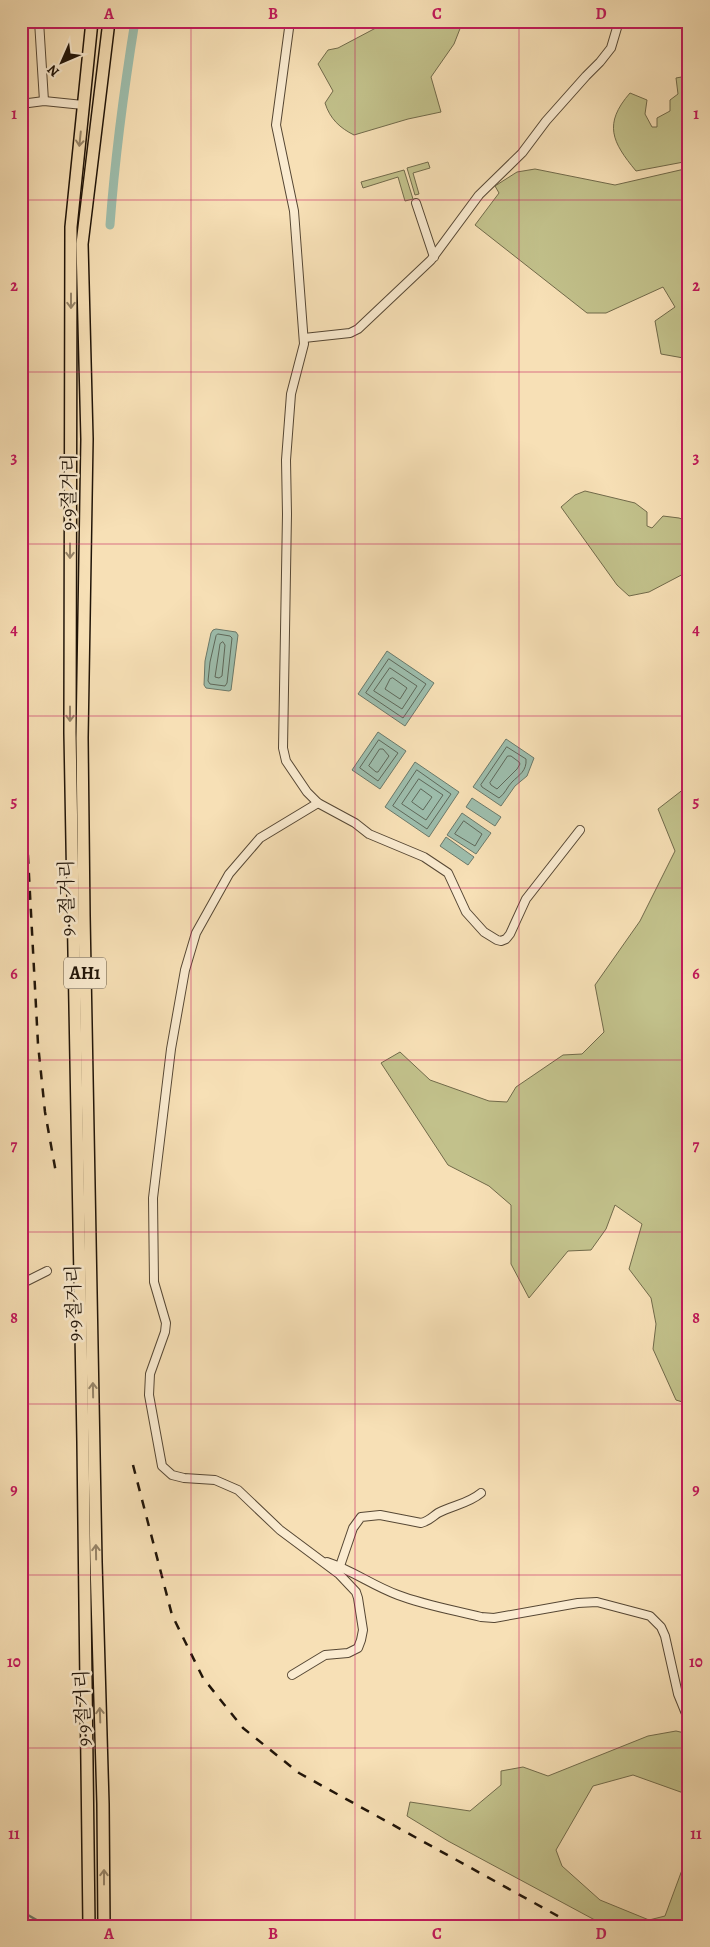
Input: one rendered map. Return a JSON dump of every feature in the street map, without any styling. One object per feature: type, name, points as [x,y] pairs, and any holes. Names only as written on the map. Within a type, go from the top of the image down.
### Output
[{"type":"highway","name":"9·9절거리","points":[[89,1926],[84,1480],[70,733],[71,227],[92,21]]},
{"type":"highway","name":"9·9절거리","points":[[104,1926],[84,916],[82,738],[87,439],[82,244],[109,21]]},
{"type":"street","points":[[39,21],[44,102]]},
{"type":"street","points":[[290,21],[276,126],[294,211],[304,338],[299,367],[291,394],[286,460],[287,514],[283,748],[286,761],[307,792],[318,803],[355,823],[369,834],[424,857],[440,866],[448,873],[466,912],[484,932],[501,941],[510,934],[526,899],[580,830]]},
{"type":"street","points":[[304,338],[350,333],[358,329],[434,257],[479,195],[522,153],[546,121],[611,48],[619,21]]},
{"type":"street","points":[[21,104],[44,102],[83,105]]},
{"type":"street","points":[[416,203],[434,257]]},
{"type":"street","points":[[292,1675],[325,1655],[355,1651],[362,1640],[356,1592],[339,1574],[280,1530],[238,1490],[215,1480],[184,1478],[166,1472],[162,1466],[149,1395],[150,1374],[166,1332],[166,1323],[154,1282],[153,1198],[171,1049],[188,961],[196,933],[229,874],[254,844],[280,825],[318,803]]},
{"type":"street","points":[[21,1284],[47,1271]]},
{"type":"street","points":[[340,1566],[353,1528],[361,1517],[380,1515],[421,1523],[427,1522],[439,1513],[473,1500],[481,1493]]},
{"type":"street","points":[[323,1561],[340,1566],[398,1596],[481,1617],[494,1618],[578,1603],[597,1602],[650,1616],[656,1621],[665,1636],[678,1694],[689,1721]]},
{"type":"shaded area","points":[[389,21],[463,21],[454,44],[431,77],[441,112],[408,119],[354,135],[340,126],[330,114],[325,103],[333,91],[318,64],[328,50],[338,48]]},
{"type":"shaded area","points":[[633,21],[689,21],[689,57],[684,48],[681,23],[669,22],[640,28]]},
{"type":"shaded area","points":[[689,77],[689,161],[636,171],[616,142],[614,124],[616,114],[630,93],[647,100],[645,114],[652,127],[657,127],[657,118],[670,111],[670,100],[678,94],[676,78]]},
{"type":"shaded area","points":[[428,162],[430,168],[413,173],[419,194],[415,195],[407,168]]},
{"type":"shaded area","points":[[689,168],[689,359],[661,354],[655,321],[675,307],[663,287],[606,313],[587,313],[475,225],[499,193],[495,186],[517,172],[535,169],[615,185]]},
{"type":"shaded area","points":[[404,170],[413,199],[405,201],[398,177],[363,188],[361,182]]},
{"type":"shaded area","points":[[585,491],[635,503],[647,512],[647,526],[652,528],[663,516],[679,518],[689,522],[689,571],[649,592],[629,596],[617,585],[561,507],[575,495]]},
{"type":"shaded area","points":[[689,785],[689,1404],[676,1400],[653,1349],[656,1324],[651,1298],[629,1269],[642,1224],[615,1205],[606,1229],[591,1250],[568,1251],[529,1298],[511,1264],[511,1205],[489,1186],[448,1165],[381,1063],[400,1052],[430,1080],[489,1101],[507,1102],[516,1087],[563,1055],[582,1054],[604,1032],[595,985],[640,921],[675,851],[658,809]]},
{"type":"shaded area","points":[[676,1731],[689,1734],[689,1795],[633,1775],[593,1786],[556,1850],[562,1866],[600,1900],[649,1920],[665,1916],[682,1870],[689,1863],[689,1926],[606,1926],[448,1841],[407,1816],[410,1802],[470,1811],[501,1785],[501,1771],[523,1767],[548,1776],[648,1736]]},
{"type":"water","points":[[216,629],[236,632],[238,635],[231,690],[229,691],[206,688],[204,685],[205,661],[211,633]]},
{"type":"water","points":[[387,651],[434,683],[405,726],[358,694]]},
{"type":"water","points":[[378,732],[406,751],[380,789],[352,770]]},
{"type":"water","points":[[506,739],[534,758],[527,776],[515,786],[501,806],[473,787]]},
{"type":"water","points":[[415,762],[459,792],[429,837],[385,807]]},
{"type":"water","points":[[472,798],[501,817],[495,826],[466,807]]},
{"type":"water","points":[[462,813],[491,833],[476,854],[447,835]]},
{"type":"water","points":[[446,837],[474,857],[468,865],[440,846]]},
{"type":"waterway","points":[[110,225],[120,123],[135,21]]},
{"type":"waterway","points":[[21,1911],[47,1926]]},
{"type":"railway","points":[[21,657],[27,838],[38,1044],[45,1112],[56,1173]]},
{"type":"railway","points":[[133,1465],[172,1615],[203,1678],[243,1728],[299,1773],[576,1926]]}]
